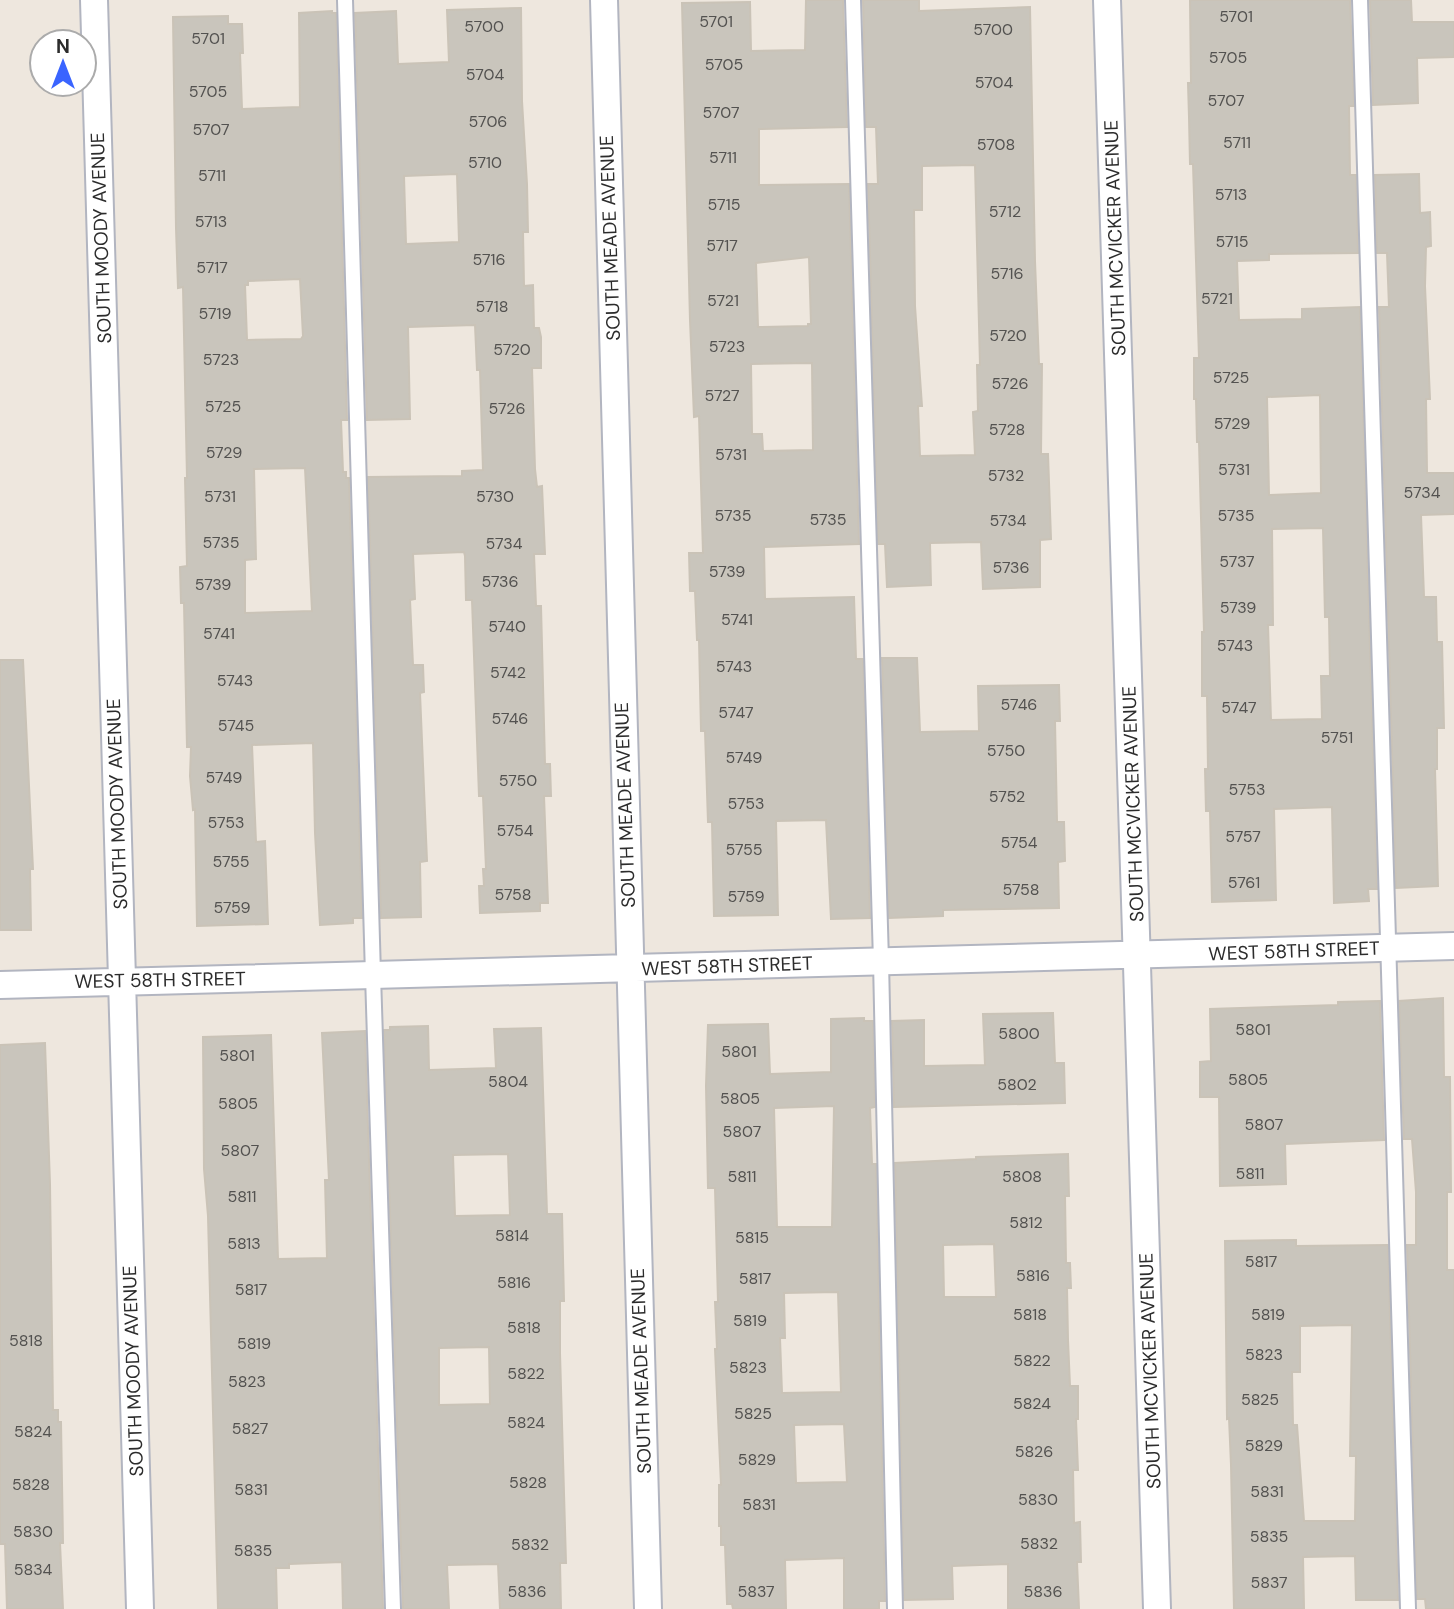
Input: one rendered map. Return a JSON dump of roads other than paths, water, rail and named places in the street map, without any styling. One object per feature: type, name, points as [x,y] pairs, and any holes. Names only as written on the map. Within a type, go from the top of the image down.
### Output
[{"type":"street","name":"SOUTH MOODY AVENUE","points":[[94,0],[140,1609]]},
{"type":"street","name":"SOUTH MEADE AVENUE","points":[[604,0],[648,1609]]},
{"type":"street","name":"SOUTH MCVICKER AVENUE","points":[[1107,0],[1157,1609]]},
{"type":"street","name":"WEST 58TH STREET","points":[[0,985],[1454,946]]},
{"type":"lane","points":[[345,0],[393,1609]]},
{"type":"lane","points":[[853,0],[881,961],[895,1609]]},
{"type":"lane","points":[[1360,0],[1408,1609]]}]
